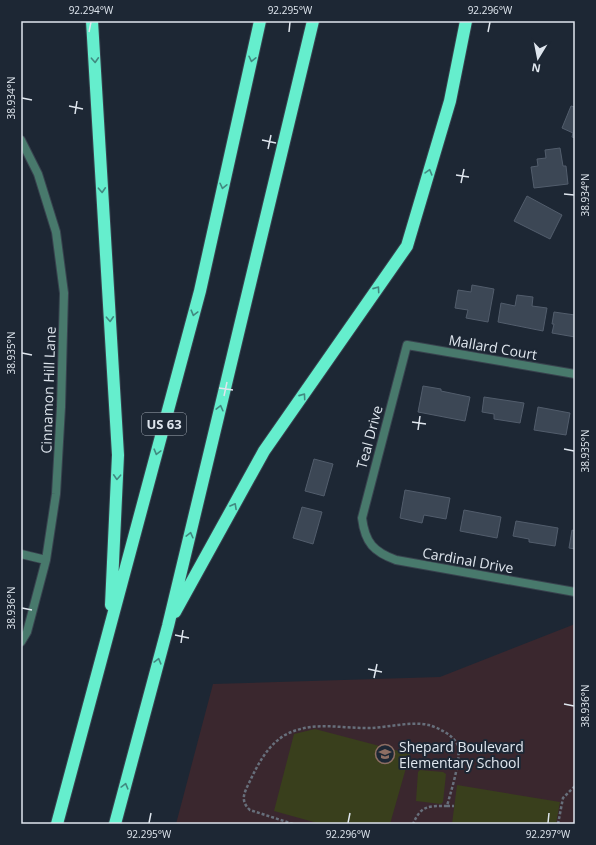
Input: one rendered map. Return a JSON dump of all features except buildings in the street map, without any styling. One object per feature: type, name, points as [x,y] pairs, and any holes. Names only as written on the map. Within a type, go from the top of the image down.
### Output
[{"type":"highway","points":[[92,21],[118,455],[109,630]]},
{"type":"highway","name":"US 63","points":[[57,824],[200,291],[260,21]]},
{"type":"highway","points":[[115,824],[168,626],[313,21]]},
{"type":"highway","points":[[168,626],[264,451],[407,246],[450,101],[466,21]]},
{"type":"street","name":"Cinnamon Hill Lane","points":[[21,140],[38,174],[56,232],[64,293],[61,408],[56,494],[46,560],[27,632],[21,642]]},
{"type":"street","name":"Mallard Court","points":[[407,345],[575,374]]},
{"type":"street","name":"Teal Drive","points":[[366,536],[362,518],[364,508],[407,345]]},
{"type":"street","name":"Cardinal Drive","points":[[366,536],[372,546],[382,554],[396,560],[575,592]]},
{"type":"street","points":[[21,554],[46,560]]},
{"type":"path","points":[[293,824],[250,810],[244,805],[243,800],[245,792],[257,765],[274,744],[285,735],[298,730],[324,725],[371,728],[423,724],[435,727],[448,735],[458,746],[458,756],[448,806]]},
{"type":"path","points":[[558,824],[563,798],[575,786]]},
{"type":"path","points":[[413,824],[420,811],[425,807],[454,806]]},
{"type":"shaded area","name":"Shepard Boulevard Elementary School","points":[[575,624],[575,824],[176,824],[213,684],[440,677]]},
{"type":"green space","points":[[315,729],[410,754],[390,824],[321,824],[274,811],[294,734]]},
{"type":"green space","points":[[420,770],[443,772],[446,774],[443,802],[441,804],[416,801],[418,772]]},
{"type":"green space","points":[[457,785],[560,802],[556,824],[452,824]]},
{"type":"place","name":"Shepard Boulevard Elementary School","points":[[385,754]]}]
